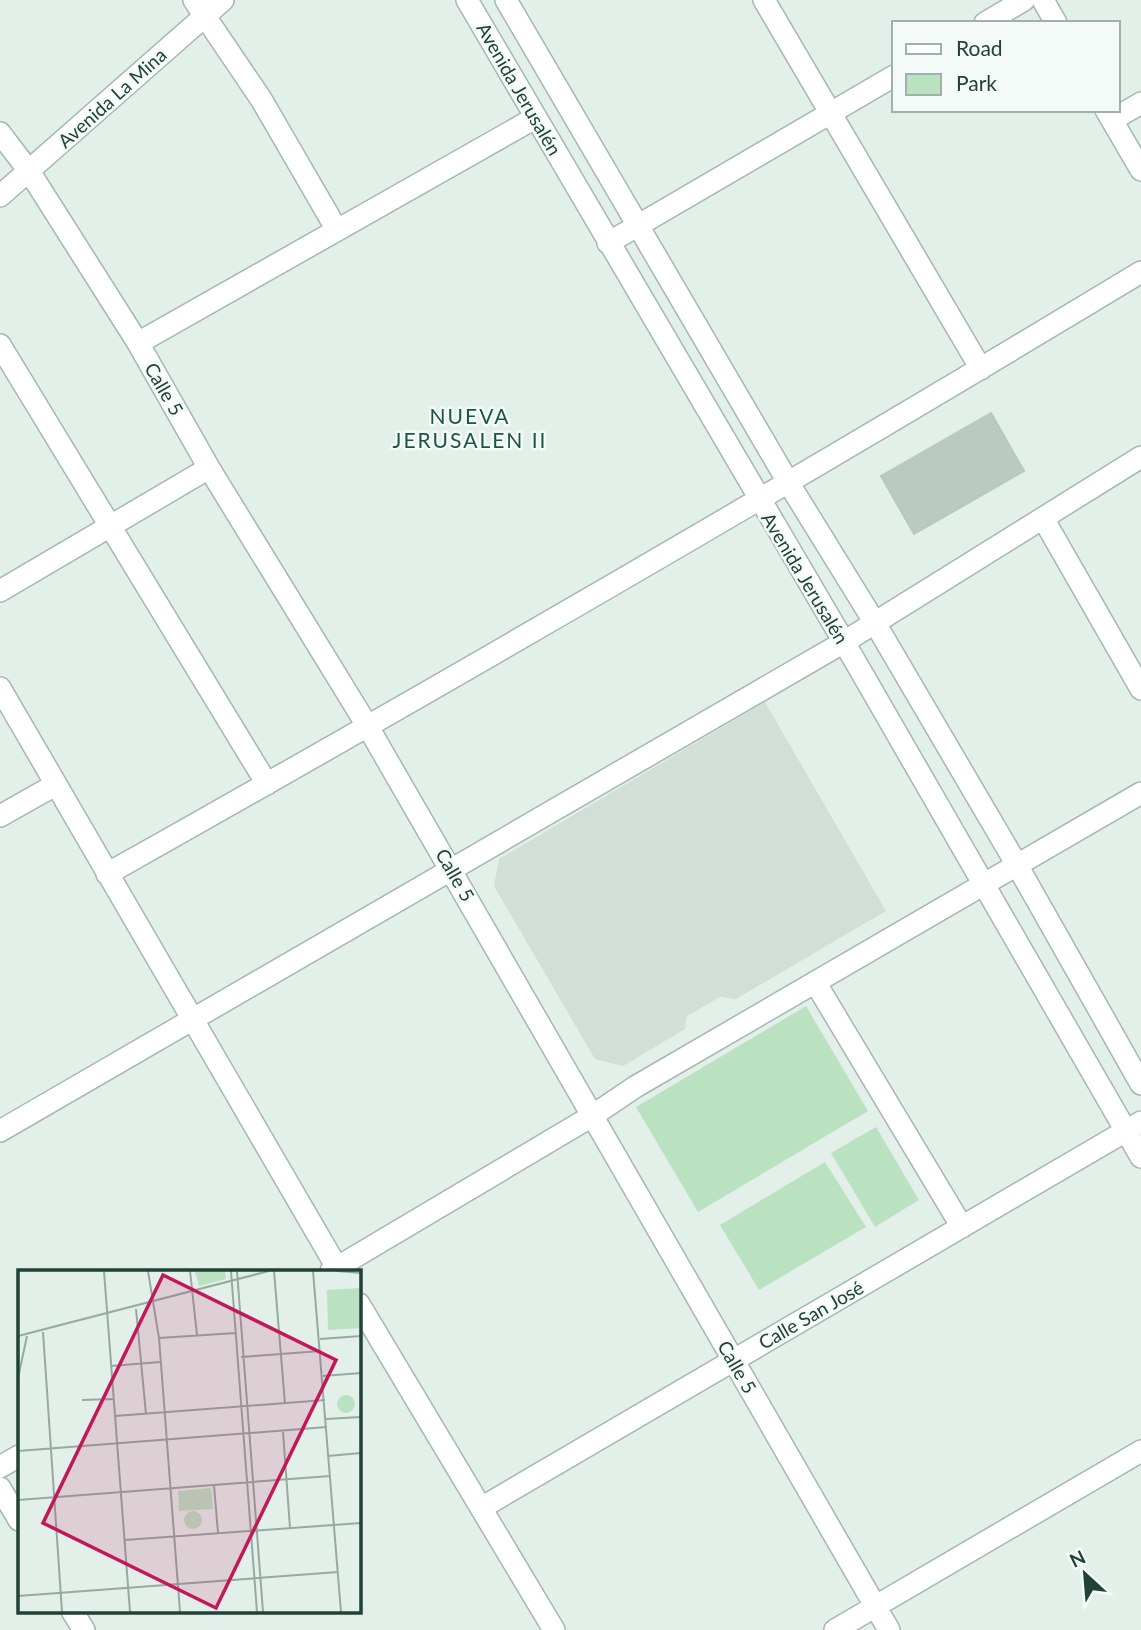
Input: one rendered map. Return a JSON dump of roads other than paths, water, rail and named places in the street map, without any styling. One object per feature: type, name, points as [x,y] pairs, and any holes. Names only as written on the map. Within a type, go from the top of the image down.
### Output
[{"type":"street","name":"Avenida La Mina","points":[[0,196],[200,8],[223,0]]},
{"type":"street","name":"Avenida Jerusalén","points":[[467,0],[844,642],[982,884],[1133,1126],[1141,1157]]},
{"type":"street","name":"Avenida Jerusalén","points":[[506,0],[788,482],[875,623],[1017,865],[1141,1084]]},
{"type":"street","points":[[764,0],[981,369]]},
{"type":"street","points":[[988,21],[1024,0]]},
{"type":"street","points":[[1042,0],[1055,21]]},
{"type":"street","points":[[200,8],[261,99],[337,229]]},
{"type":"street","points":[[608,243],[892,77]]},
{"type":"street","points":[[1120,111],[1141,103]]},
{"type":"street","points":[[1109,115],[1141,170]]},
{"type":"street","points":[[138,343],[535,118]]},
{"type":"street","name":"Calle 5","points":[[0,133],[29,171],[138,343],[209,468],[368,727],[889,1630]]},
{"type":"street","points":[[107,874],[368,727],[759,500],[1141,272]]},
{"type":"street","points":[[0,345],[112,525],[267,784]]},
{"type":"street","points":[[0,1131],[844,642],[1044,520],[1141,457]]},
{"type":"street","points":[[0,591],[209,468]]},
{"type":"street","points":[[1044,520],[1141,689]]},
{"type":"street","points":[[0,688],[335,1270],[592,1116],[635,1087],[1141,793]]},
{"type":"street","points":[[0,816],[55,785]]},
{"type":"street","points":[[815,982],[962,1227]]},
{"type":"street","name":"Calle San José","points":[[481,1508],[1133,1126]]},
{"type":"street","points":[[360,1306],[554,1630]]},
{"type":"street","points":[[835,1630],[1141,1451]]},
{"type":"street","points":[[0,1467],[18,1457]]},
{"type":"street","points":[[0,1488],[18,1518]]},
{"type":"street","points":[[73,1612],[84,1630]]},
{"type":"district","name":"NUEVA JERUSALEN II","points":[[470,429]]}]
